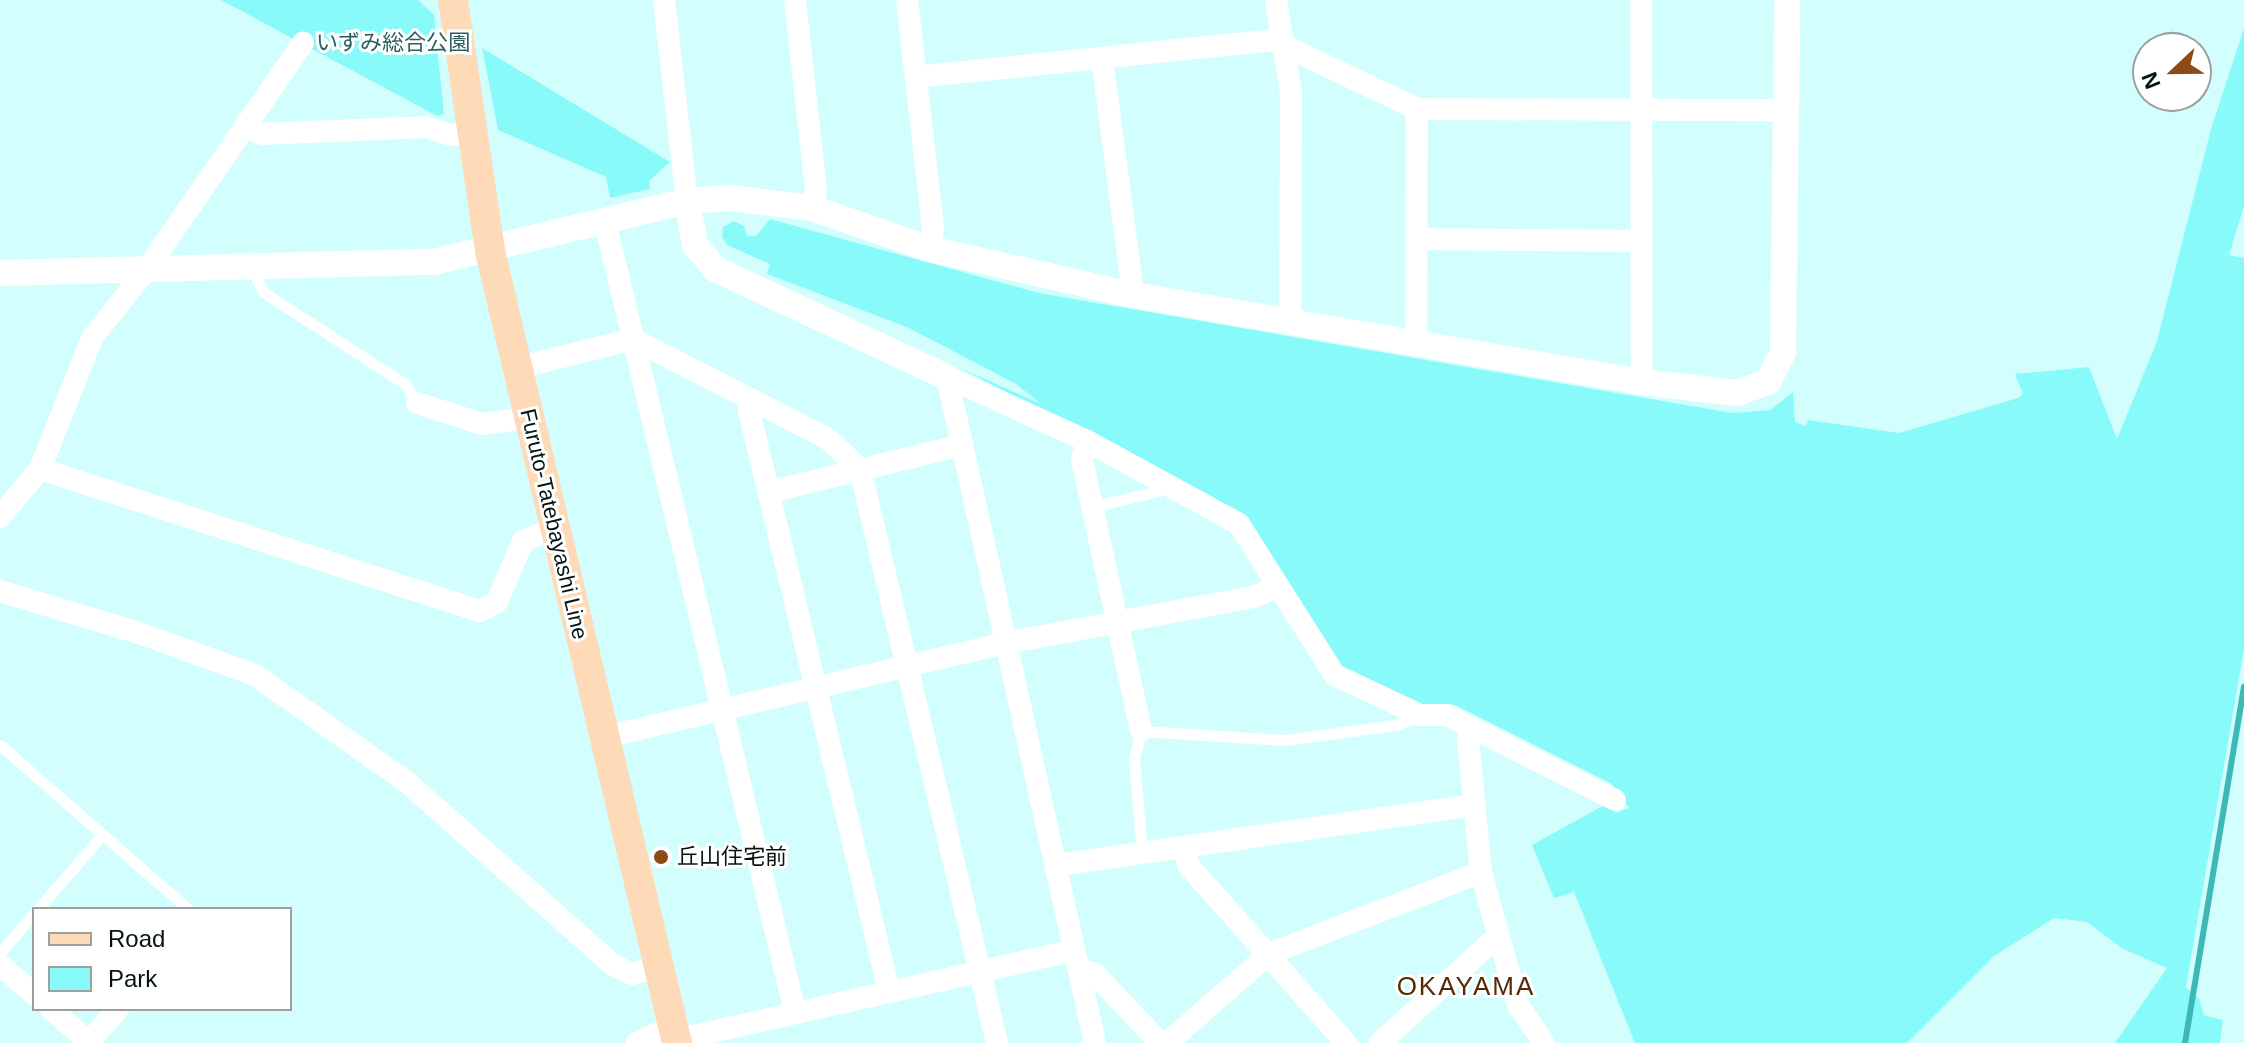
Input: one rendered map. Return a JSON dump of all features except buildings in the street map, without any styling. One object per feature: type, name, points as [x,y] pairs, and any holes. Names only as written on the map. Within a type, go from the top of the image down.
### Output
[{"type":"main road","name":"Furuto-Tatebayashi Line","points":[[453,0],[490,251],[675,1036]]},
{"type":"street","points":[[440,0],[453,0]]},
{"type":"street","points":[[664,0],[687,201],[695,245],[715,269],[1087,441],[1239,524],[1335,675],[1420,715],[1447,715],[1615,800]]},
{"type":"street","points":[[795,0],[816,190],[812,208]]},
{"type":"street","points":[[907,0],[933,228],[930,249]]},
{"type":"street","points":[[1276,0],[1286,45],[1291,93],[1290,323]]},
{"type":"street","points":[[1641,0],[1642,382]]},
{"type":"street","points":[[0,273],[433,262],[490,251],[687,201],[731,198],[812,208],[930,249],[1133,295],[1642,382],[1737,393],[1759,387],[1775,373],[1783,352],[1787,0]]},
{"type":"street","points":[[916,77],[1272,40],[1417,109],[1786,110]]},
{"type":"street","points":[[0,517],[40,469],[92,338],[147,269],[303,43]]},
{"type":"street","points":[[1102,58],[1133,295]]},
{"type":"street","points":[[1416,344],[1417,109]]},
{"type":"street","points":[[247,127],[262,134],[426,127],[450,135],[472,134]]},
{"type":"street","points":[[605,222],[795,1012]]},
{"type":"street","points":[[1418,239],[1642,241]]},
{"type":"street","points":[[517,368],[633,339],[828,439],[860,469],[997,1043]]},
{"type":"street","points":[[947,377],[958,446],[1058,865],[1095,1043]]},
{"type":"street","points":[[753,401],[749,411],[889,991]]},
{"type":"street","points":[[417,403],[482,424],[529,418]]},
{"type":"street","points":[[1087,441],[1082,460],[1141,731]]},
{"type":"street","points":[[769,492],[958,446]]},
{"type":"street","points":[[40,469],[480,611],[497,602],[523,541],[555,528]]},
{"type":"street","points":[[605,737],[1005,643],[1278,587]]},
{"type":"street","points":[[0,591],[139,633],[255,675],[408,783],[613,965],[632,974],[659,967]]},
{"type":"street","points":[[1471,729],[1473,805],[1481,872],[1496,938],[1523,1018],[1544,1043]]},
{"type":"street","points":[[1058,865],[1473,805]]},
{"type":"street","points":[[1185,849],[1188,865],[1346,1043]]},
{"type":"street","points":[[1167,1043],[1269,954],[1481,872]]},
{"type":"street","points":[[1380,1043],[1496,938]]},
{"type":"street","points":[[637,1043],[980,971],[1077,960],[1095,974],[1160,1043]]},
{"type":"street","points":[[0,965],[32,992]]},
{"type":"street","points":[[53,1011],[89,1042],[116,1011]]},
{"type":"lane","points":[[250,266],[263,292],[405,384],[417,403]]},
{"type":"lane","points":[[1091,507],[1158,491],[1167,482]]},
{"type":"lane","points":[[1142,852],[1134,758],[1141,731],[1284,740],[1396,725],[1420,715]]},
{"type":"lane","points":[[0,745],[186,907]]},
{"type":"lane","points":[[39,907],[102,835]]},
{"type":"lane","points":[[0,953],[32,916]]},
{"type":"green space","name":"いずみ総合公園","points":[[221,0],[418,0],[434,15],[444,114],[437,116]]},
{"type":"green space","points":[[2244,28],[2244,206],[2229,255],[2244,258],[2244,649],[2186,987],[2199,998],[2204,1015],[2223,1020],[2220,1043],[2115,1043],[2167,968],[2123,949],[2087,922],[2054,918],[1994,956],[1907,1043],[1635,1043],[1574,892],[1554,898],[1532,845],[1608,803],[1616,813],[1629,808],[1612,784],[1455,705],[1423,705],[1342,669],[1240,514],[958,367],[1041,404],[1016,384],[909,328],[767,274],[770,264],[727,245],[722,237],[723,227],[734,221],[744,226],[747,236],[756,236],[770,219],[1039,293],[1732,413],[1770,410],[1793,392],[1795,422],[1806,426],[1808,420],[1899,433],[2018,398],[2023,394],[2015,374],[2089,367],[2117,439],[2157,341],[2211,129]]},
{"type":"green space","points":[[482,48],[670,162],[649,181],[650,189],[610,198],[606,177],[498,130]]},
{"type":"waterway","points":[[2185,1043],[2244,687]]},
{"type":"place","name":"丘山住宅前","points":[[661,857]]},
{"type":"district","name":"OKAYAMA","points":[[1466,987]]}]
